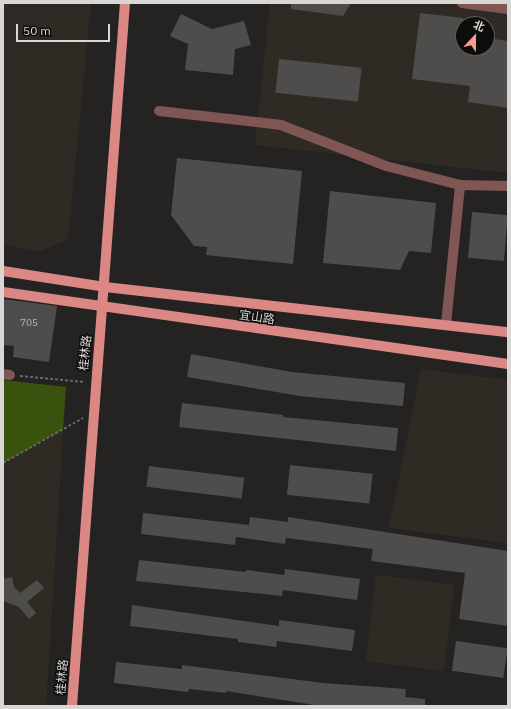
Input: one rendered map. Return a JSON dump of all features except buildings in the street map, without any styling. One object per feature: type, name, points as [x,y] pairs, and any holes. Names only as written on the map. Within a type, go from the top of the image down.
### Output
[{"type":"main road","name":"桂林路","points":[[72,706],[92,412],[105,287],[125,3]]},
{"type":"main road","name":"宜山路","points":[[3,271],[105,287],[508,332]]},
{"type":"main road","name":"宜山路","points":[[3,292],[103,308],[508,364]]},
{"type":"lane","points":[[462,3],[508,9]]},
{"type":"lane","points":[[159,111],[281,125],[386,166],[460,185],[508,186]]},
{"type":"lane","points":[[446,324],[460,185]]},
{"type":"path","points":[[7,375],[95,382]]},
{"type":"path","points":[[3,463],[92,412]]},
{"type":"shaded area","points":[[3,3],[91,3],[68,239],[41,251],[3,245]]},
{"type":"shaded area","points":[[270,3],[508,3],[508,173],[255,145]]},
{"type":"shaded area","points":[[421,369],[508,380],[508,543],[389,528]]},
{"type":"shaded area","points":[[3,380],[66,387],[46,706],[3,706]]},
{"type":"shaded area","points":[[376,575],[454,585],[444,671],[365,661]]},
{"type":"green space","points":[[3,380],[66,387],[63,429],[3,463]]}]
